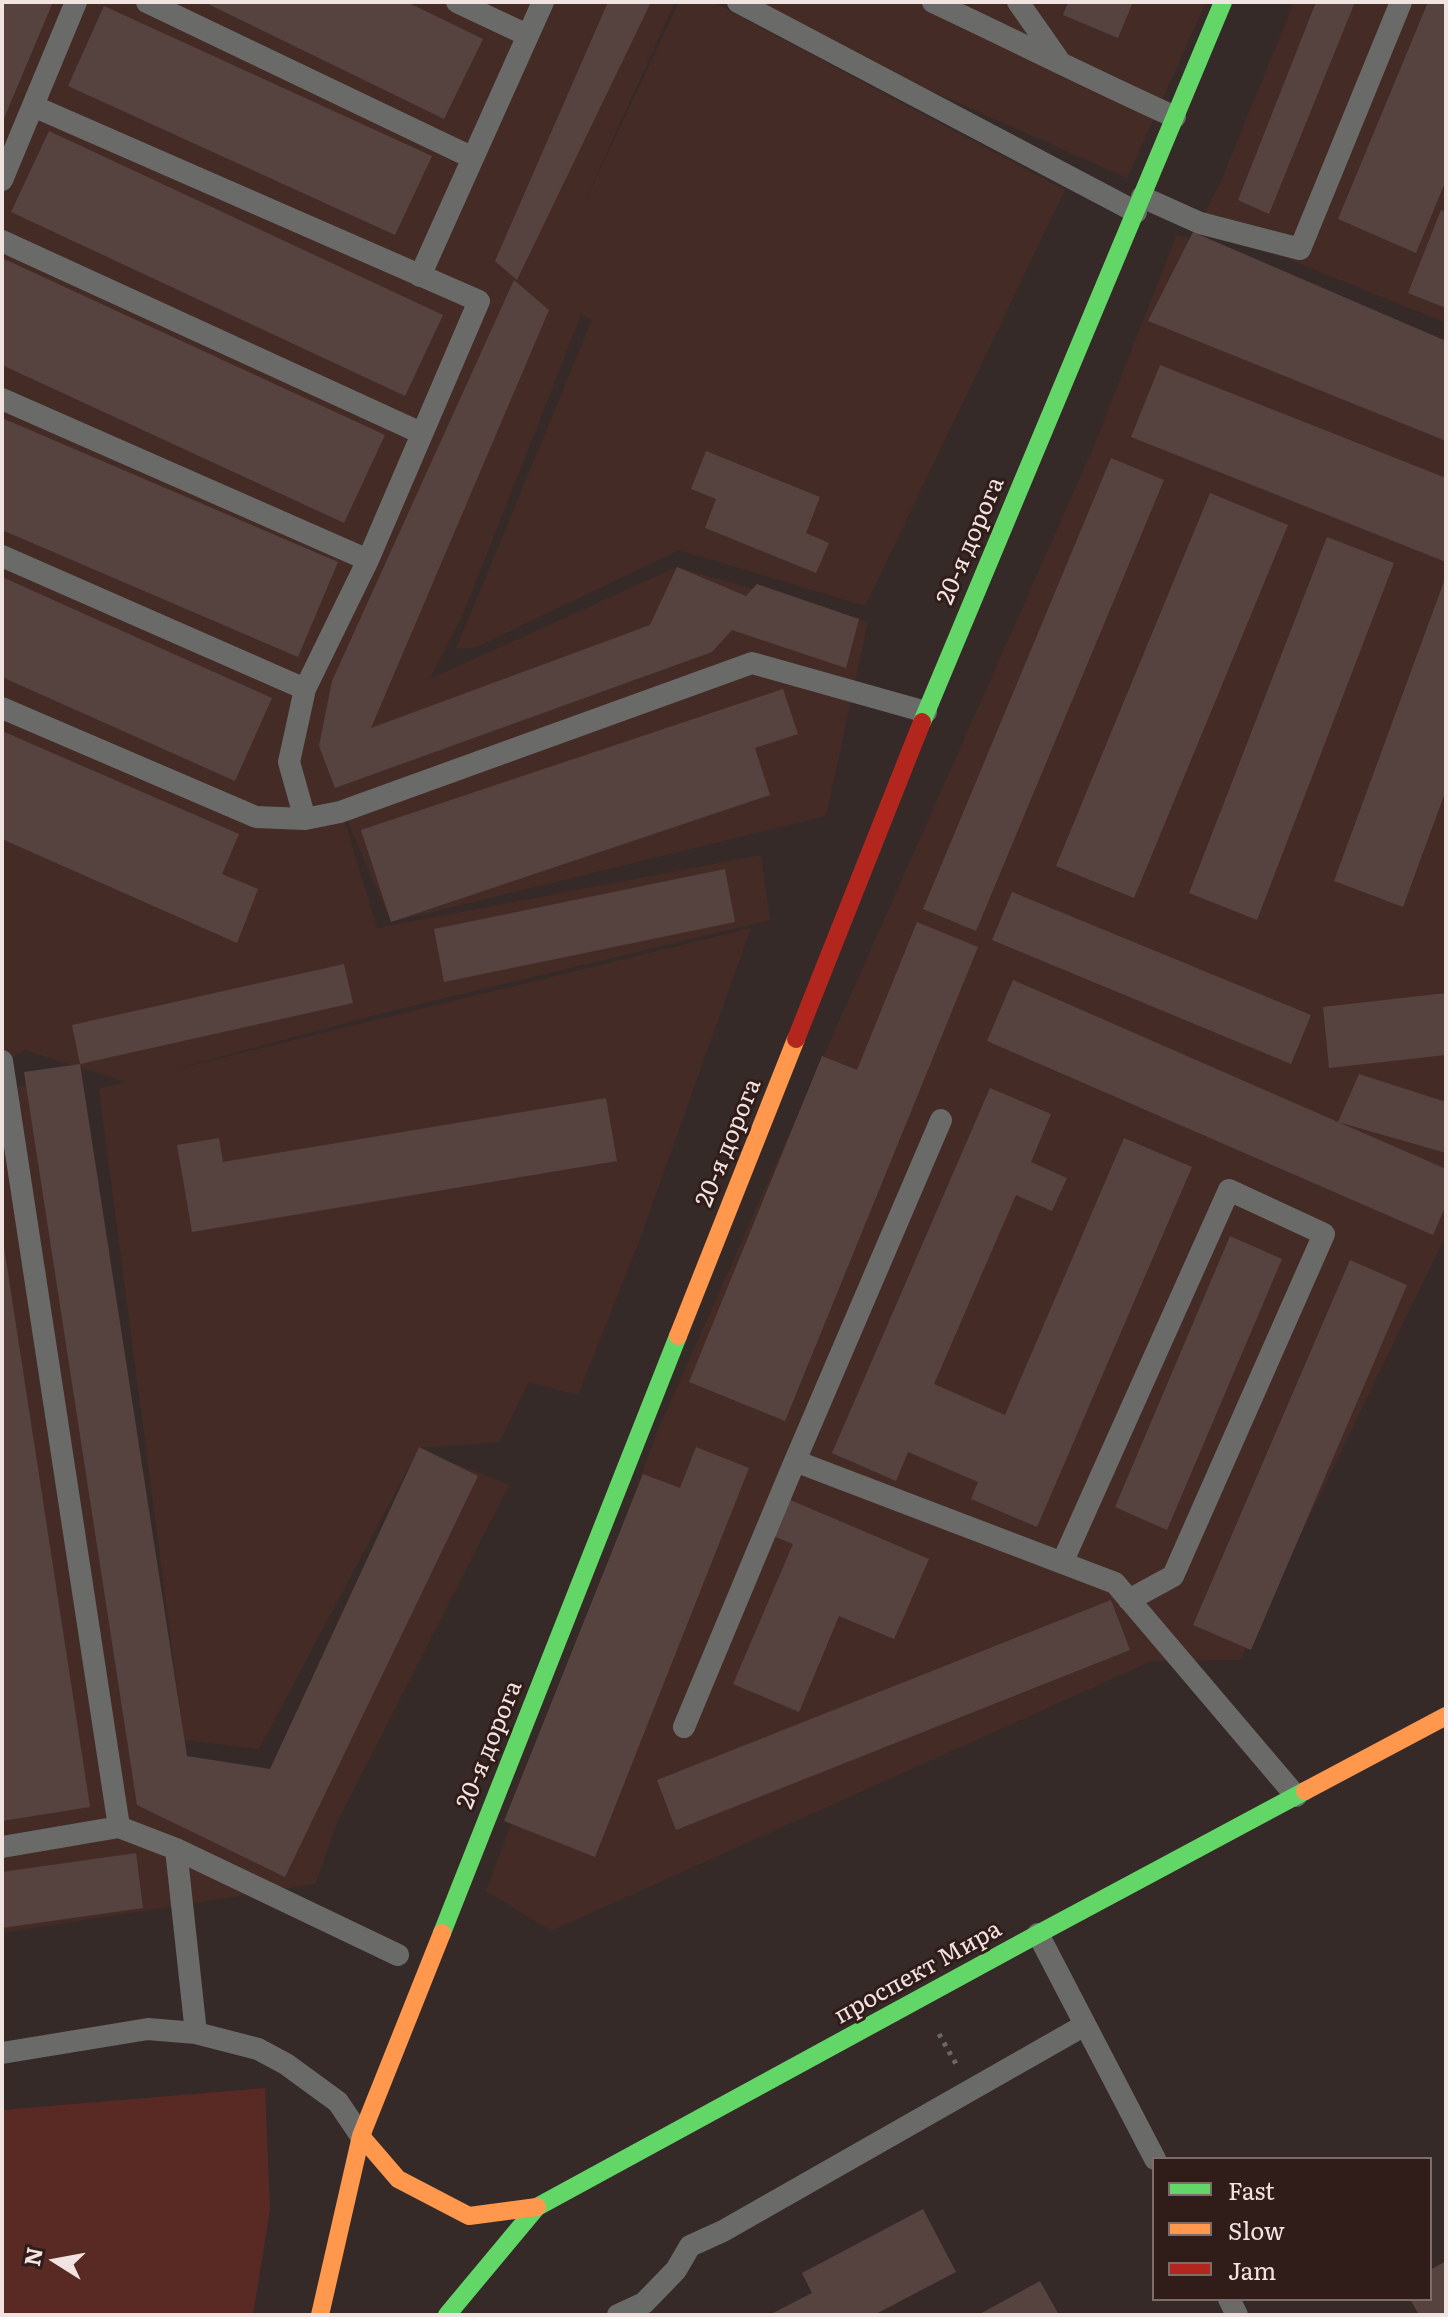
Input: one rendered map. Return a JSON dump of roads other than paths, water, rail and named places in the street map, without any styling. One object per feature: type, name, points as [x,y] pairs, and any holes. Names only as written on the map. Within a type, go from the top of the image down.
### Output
[{"type":"main road","name":"20-я дорога","points":[[320,2315],[361,2136],[926,712],[1223,2]]},
{"type":"main road","name":"проспект Мира","points":[[447,2315],[537,2207],[1446,1716]]},
{"type":"main road","points":[[361,2136],[398,2179],[469,2216],[537,2207]]},
{"type":"lane","points":[[2,180],[76,2]]},
{"type":"lane","points":[[147,2],[473,158]]},
{"type":"lane","points":[[457,2],[527,35]]},
{"type":"lane","points":[[420,276],[543,2]]},
{"type":"lane","points":[[738,2],[1139,204],[1300,249],[1401,2]]},
{"type":"lane","points":[[933,2],[1175,117]]},
{"type":"lane","points":[[1018,2],[1058,60]]},
{"type":"lane","points":[[33,106],[479,301],[368,560],[305,689],[289,762],[305,819]]},
{"type":"lane","points":[[2,241],[421,433]]},
{"type":"lane","points":[[2,399],[368,560]]},
{"type":"lane","points":[[2,556],[305,689]]},
{"type":"lane","points":[[2,708],[256,817],[305,819],[340,812],[752,663],[926,712]]},
{"type":"lane","points":[[2,1061],[119,1827]]},
{"type":"lane","points":[[684,1727],[941,1120]]},
{"type":"lane","points":[[1062,1563],[1229,1190],[1324,1234],[1173,1576],[1129,1600]]},
{"type":"lane","points":[[795,1461],[1115,1583],[1296,1796]]},
{"type":"lane","points":[[2,1847],[119,1827],[176,1849],[398,1955]]},
{"type":"lane","points":[[176,1849],[196,2033]]},
{"type":"lane","points":[[1038,1934],[1154,2157]]},
{"type":"lane","points":[[618,2315],[644,2303],[676,2270],[690,2246],[723,2231],[1085,2025]]},
{"type":"lane","points":[[2,2053],[148,2029],[196,2033],[258,2049],[286,2064],[338,2102],[361,2136]]}]
